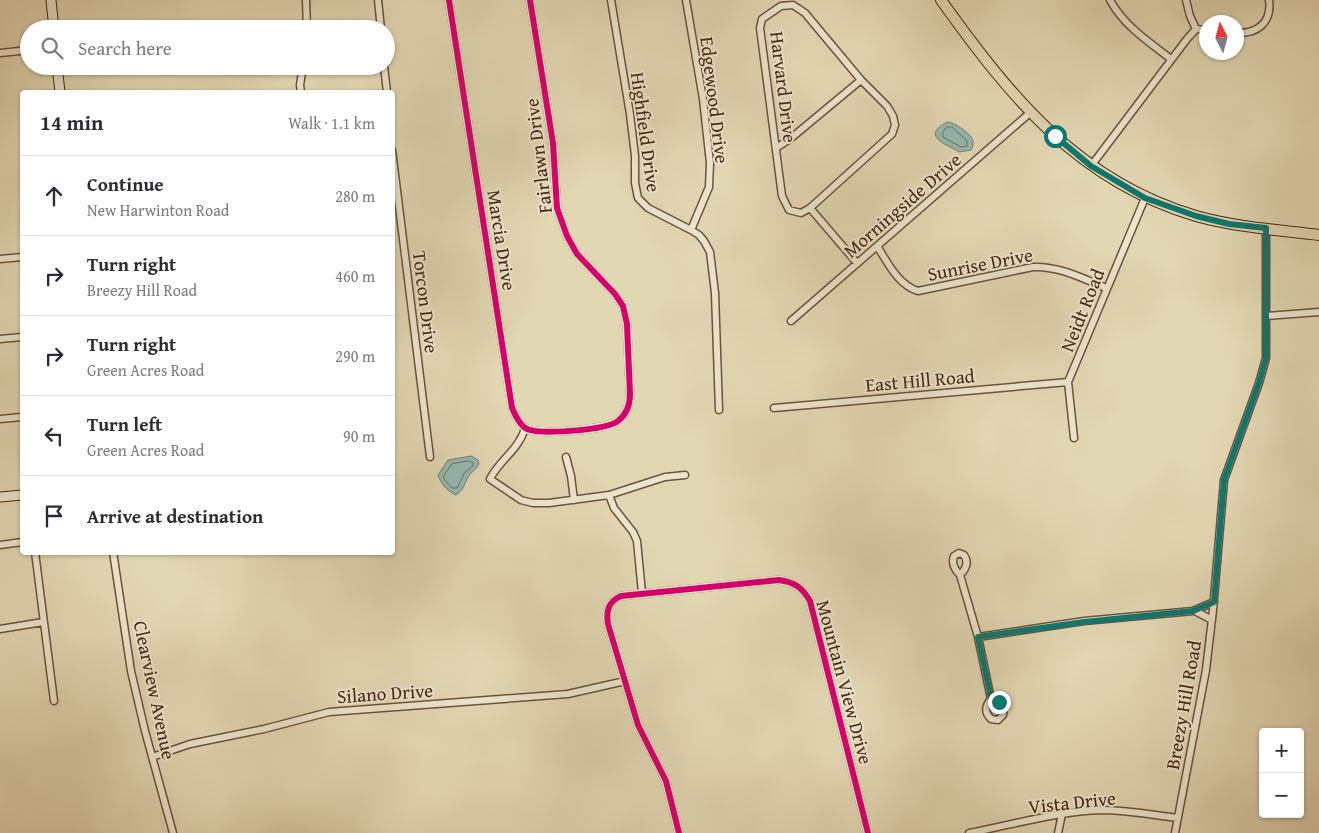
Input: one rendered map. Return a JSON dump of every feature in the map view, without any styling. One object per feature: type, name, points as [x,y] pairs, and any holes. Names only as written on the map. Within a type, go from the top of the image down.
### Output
[{"type":"main road","points":[[941,0],[988,64],[1031,112],[1052,134],[1091,166],[1145,198],[1196,216],[1229,224],[1319,236]]},
{"type":"street","points":[[51,0],[53,20]]},
{"type":"street","points":[[306,0],[307,20]]},
{"type":"street","points":[[378,0],[380,20]]},
{"type":"street","name":"Marcia Drive","points":[[449,0],[512,408],[518,421],[525,429]]},
{"type":"street","name":"Fairlawn Drive","points":[[525,429],[538,432],[554,432],[612,424],[619,421],[628,410],[630,394],[627,324],[623,306],[577,254],[560,220],[555,187],[553,143],[530,0]]},
{"type":"street","name":"Highfield Drive","points":[[611,0],[630,114],[635,156],[635,183],[638,198],[648,208],[691,230],[704,241],[710,252],[719,410]]},
{"type":"street","name":"Edgewood Drive","points":[[686,0],[703,99],[710,163],[709,187],[691,230]]},
{"type":"street","points":[[1110,0],[1135,32],[1172,59]]},
{"type":"street","points":[[1186,0],[1190,16],[1196,28]]},
{"type":"street","points":[[1244,34],[1257,30],[1267,19],[1270,8],[1269,0]]},
{"type":"street","name":"Harvard Drive","points":[[794,5],[805,13],[862,80],[887,106],[893,116],[895,125],[892,134],[810,208],[801,213],[789,210],[782,196],[760,28],[762,19],[781,6],[794,5]]},
{"type":"street","points":[[1091,166],[1196,28]]},
{"type":"street","points":[[0,52],[20,51]]},
{"type":"street","points":[[59,75],[60,90]]},
{"type":"street","points":[[301,90],[302,75]]},
{"type":"street","points":[[385,75],[387,90]]},
{"type":"street","points":[[776,148],[790,139],[862,80]]},
{"type":"street","name":"Morningside Drive","points":[[791,321],[1031,112]]},
{"type":"street","name":"Torcon Drive","points":[[395,174],[430,458]]},
{"type":"street","name":"Neidt Road","points":[[1074,438],[1068,382],[1145,198]]},
{"type":"street","points":[[810,208],[857,264]]},
{"type":"street","name":"Breezy Hill Road","points":[[1175,833],[1206,670],[1214,602],[1224,480],[1259,383],[1266,358],[1266,228]]},
{"type":"street","name":"Sunrise Drive","points":[[877,246],[898,278],[910,288],[918,291],[1033,267],[1059,269],[1106,288]]},
{"type":"street","points":[[0,252],[0,259],[20,257]]},
{"type":"street","points":[[1267,316],[1319,312]]},
{"type":"street","points":[[0,339],[20,337]]},
{"type":"street","name":"East Hill Road","points":[[774,408],[1068,382]]},
{"type":"street","points":[[0,419],[20,416]]},
{"type":"street","points":[[525,429],[515,449],[495,470],[490,479],[521,500],[533,503],[549,503],[609,495],[665,477],[685,475]]},
{"type":"street","points":[[566,458],[571,476],[574,500]]},
{"type":"street","points":[[0,498],[20,495]]},
{"type":"street","points":[[609,495],[614,508],[633,532],[637,541],[642,593]]},
{"type":"street","points":[[0,544],[20,542]]},
{"type":"street","points":[[35,555],[54,701]]},
{"type":"street","name":"Clearview Avenue","points":[[113,555],[131,671],[173,833]]},
{"type":"street","points":[[960,575],[978,637],[991,698]]},
{"type":"street","name":"Mountain View Drive","points":[[679,833],[666,781],[638,725],[608,624],[607,609],[614,599],[621,596],[779,580],[797,585],[804,590],[810,601],[868,833]]},
{"type":"street","points":[[978,637],[1084,622],[1193,611],[1214,602]]},
{"type":"street","points":[[1193,611],[1212,620]]},
{"type":"street","points":[[0,629],[43,622]]},
{"type":"street","name":"Silano Drive","points":[[152,757],[190,744],[329,712],[568,694],[625,681]]},
{"type":"street","name":"Vista Drive","points":[[970,833],[1062,814],[1101,810],[1178,818]]},
{"type":"street","points":[[1058,833],[1062,814]]},
{"type":"water","points":[[947,122],[957,125],[972,138],[973,146],[971,150],[959,152],[939,140],[936,132],[939,127]]},
{"type":"water","points":[[471,456],[478,460],[479,464],[456,495],[445,487],[438,475],[448,460]]},
{"type":"cycle path","points":[[449,0],[512,408],[524,428],[534,431],[588,429],[618,421],[627,409],[630,394],[627,324],[623,306],[615,294],[577,254],[567,236],[557,208],[553,143],[530,0]]},
{"type":"cycle path","points":[[679,833],[666,781],[638,725],[608,624],[607,615],[609,607],[613,601],[621,596],[779,580],[797,586],[810,601],[868,833]]},
{"type":"route","points":[[999,702],[991,698],[978,637],[1055,625],[1193,611],[1214,602],[1224,480],[1259,383],[1266,358],[1266,228],[1229,224],[1196,216],[1145,198],[1091,166],[1055,136]]}]
